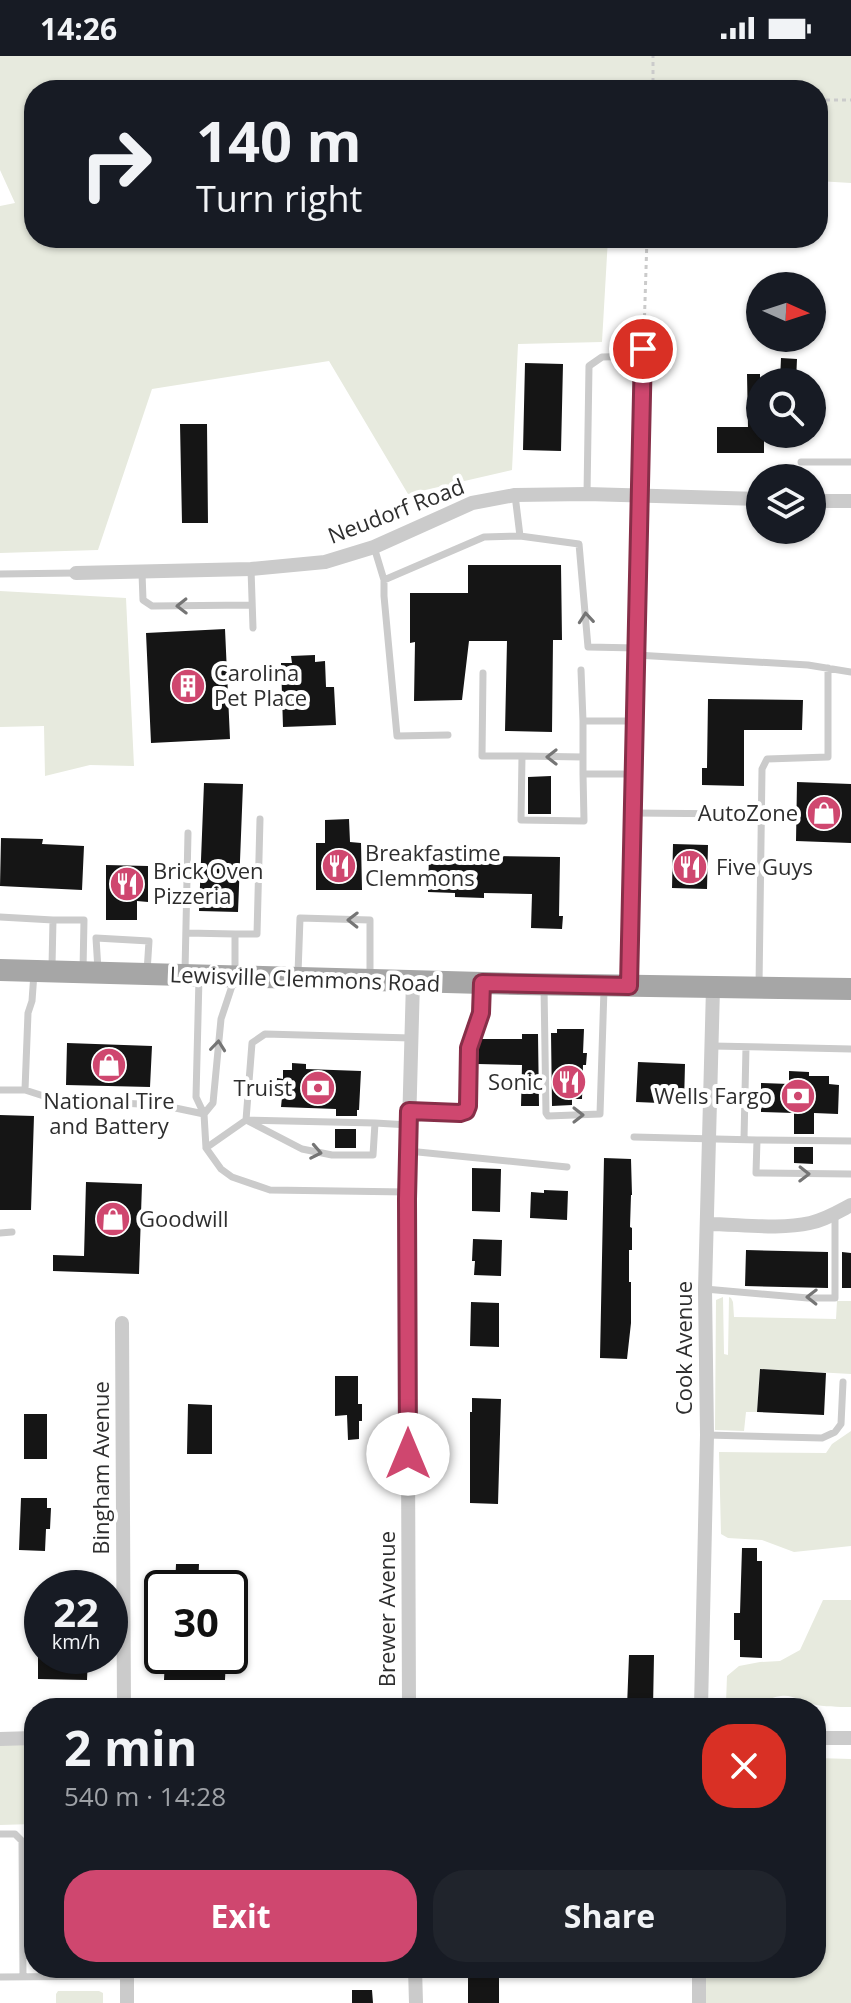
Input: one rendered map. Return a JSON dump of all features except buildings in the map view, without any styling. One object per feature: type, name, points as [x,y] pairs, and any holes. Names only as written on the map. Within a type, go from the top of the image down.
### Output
[{"type":"main road","name":"Lewisville Clemmons Road","points":[[0,970],[544,985],[851,989]]},
{"type":"street","points":[[629,986],[643,353]]},
{"type":"street","name":"Neudorf Road","points":[[76,573],[251,569],[325,562],[374,547],[472,503],[515,495],[746,499]]},
{"type":"street","points":[[826,501],[851,501]]},
{"type":"street","name":"Brewer Avenue","points":[[409,1698],[407,1192],[413,981]]},
{"type":"street","name":"Cook Avenue","points":[[701,1698],[707,1435],[705,1289],[713,988]]},
{"type":"street","points":[[707,1224],[810,1223],[851,1205]]},
{"type":"street","name":"Bingham Avenue","points":[[122,1323],[124,1698]]},
{"type":"street","points":[[0,1739],[24,1738]]},
{"type":"street","points":[[826,1738],[851,1738]]},
{"type":"street","points":[[127,1978],[127,2003]]},
{"type":"street","points":[[415,1978],[416,2003]]},
{"type":"street","points":[[699,1978],[699,2003]]},
{"type":"lane","points":[[587,494],[589,366],[602,357],[643,353]]},
{"type":"lane","points":[[801,462],[851,462]]},
{"type":"lane","points":[[515,495],[520,536]]},
{"type":"lane","points":[[384,580],[484,537],[520,536],[579,544],[588,647],[793,664],[851,672]]},
{"type":"lane","points":[[374,547],[384,580],[397,736],[448,735]]},
{"type":"lane","points":[[251,569],[253,628]]},
{"type":"lane","points":[[142,572],[143,600],[152,606],[251,605]]},
{"type":"lane","name":"Neudorf Road","points":[[0,574],[76,573]]},
{"type":"lane","points":[[759,988],[762,769],[767,759],[828,757],[828,668]]},
{"type":"lane","points":[[522,756],[521,820],[584,821],[581,670]]},
{"type":"lane","points":[[483,673],[482,756],[583,757]]},
{"type":"lane","points":[[583,721],[635,721]]},
{"type":"lane","points":[[583,774],[634,774]]},
{"type":"lane","points":[[633,813],[741,814]]},
{"type":"lane","points":[[186,933],[257,934],[260,819]]},
{"type":"lane","points":[[188,833],[186,933],[192,975],[196,1097],[204,1114],[206,1148],[221,1169],[232,1177],[270,1190],[407,1192]]},
{"type":"lane","points":[[0,917],[84,920],[90,972]]},
{"type":"lane","points":[[297,979],[300,918],[370,920],[370,980]]},
{"type":"lane","points":[[25,1090],[28,1013],[43,971],[53,920]]},
{"type":"lane","points":[[204,1114],[213,1103],[221,1019],[235,977],[235,934]]},
{"type":"lane","points":[[90,972],[96,938],[149,941],[147,975]]},
{"type":"lane","points":[[206,1148],[246,1120],[375,1123],[466,1111],[469,1048],[481,1013],[482,983]]},
{"type":"lane","points":[[544,985],[548,1116],[600,1114],[604,986]]},
{"type":"lane","points":[[246,1120],[252,1043],[265,1034],[411,1038]]},
{"type":"lane","points":[[712,1046],[851,1049]]},
{"type":"lane","points":[[744,1139],[746,1047]]},
{"type":"lane","points":[[0,1090],[25,1090],[56,1100],[161,1105],[204,1114]]},
{"type":"lane","points":[[246,1120],[302,1149],[332,1155],[373,1155],[375,1123]]},
{"type":"lane","points":[[634,1137],[851,1141]]},
{"type":"lane","points":[[757,1140],[756,1173],[851,1174]]},
{"type":"lane","points":[[408,1151],[567,1167]]},
{"type":"lane","points":[[705,1289],[835,1298],[835,1214]]},
{"type":"lane","points":[[0,1233],[12,1232]]},
{"type":"lane","points":[[707,1435],[822,1438],[835,1432],[841,1424],[843,1382]]},
{"type":"lane","points":[[0,1834],[15,1834],[22,1841],[23,1976],[0,1977]]},
{"type":"path","points":[[653,56],[653,80]]},
{"type":"path","points":[[828,100],[851,100]]},
{"type":"path","points":[[643,353],[647,248]]},
{"type":"shaded area","points":[[0,56],[851,56],[851,183],[828,182],[828,80],[24,80],[24,248],[607,248],[602,342],[518,344],[512,470],[408,494],[329,361],[152,389],[98,550],[0,553],[0,206],[15,203],[0,170]]},
{"type":"shaded area","points":[[0,591],[126,598],[134,766],[90,765],[45,776],[44,726],[0,727]]},
{"type":"shaded area","points":[[723,1297],[724,1354],[728,1355],[729,1297],[733,1302],[734,1317],[836,1319],[837,1301],[851,1301],[851,1374],[760,1369],[757,1412],[746,1412],[744,1431],[715,1430],[716,1300]]},
{"type":"shaded area","points":[[851,1431],[851,1546],[794,1552],[762,1540],[728,1538],[721,1534],[719,1452],[826,1453],[832,1444]]},
{"type":"shaded area","points":[[823,1600],[851,1600],[851,1707],[826,1706],[826,1698],[726,1698],[727,1676],[739,1666],[780,1661],[800,1650]]},
{"type":"shaded area","points":[[0,1744],[24,1744],[24,1824],[0,1825]]},
{"type":"shaded area","points":[[826,1758],[851,1759],[851,2003],[706,2003],[706,1978],[826,1978]]},
{"type":"shaded area","points":[[58,1991],[99,1991],[103,1993],[103,2003],[56,2003]]},
{"type":"place","name":"Carolina Pet Place","points":[[188,686]]},
{"type":"place","name":"AutoZone","points":[[824,813]]},
{"type":"place","name":"Breakfastime Clemmons","points":[[339,866]]},
{"type":"place","name":"Five Guys","points":[[690,867]]},
{"type":"place","name":"Brick Oven Pizzeria","points":[[127,884]]},
{"type":"place","name":"National Tire and Battery","points":[[109,1065]]},
{"type":"place","name":"Sonic","points":[[569,1082]]},
{"type":"place","name":"Truist","points":[[318,1088]]},
{"type":"place","name":"Wells Fargo","points":[[798,1096]]},
{"type":"place","name":"Goodwill","points":[[113,1219]]},
{"type":"route","points":[[408,1454],[409,1111],[466,1111],[469,1048],[481,1013],[482,983],[629,986],[643,349]]}]
